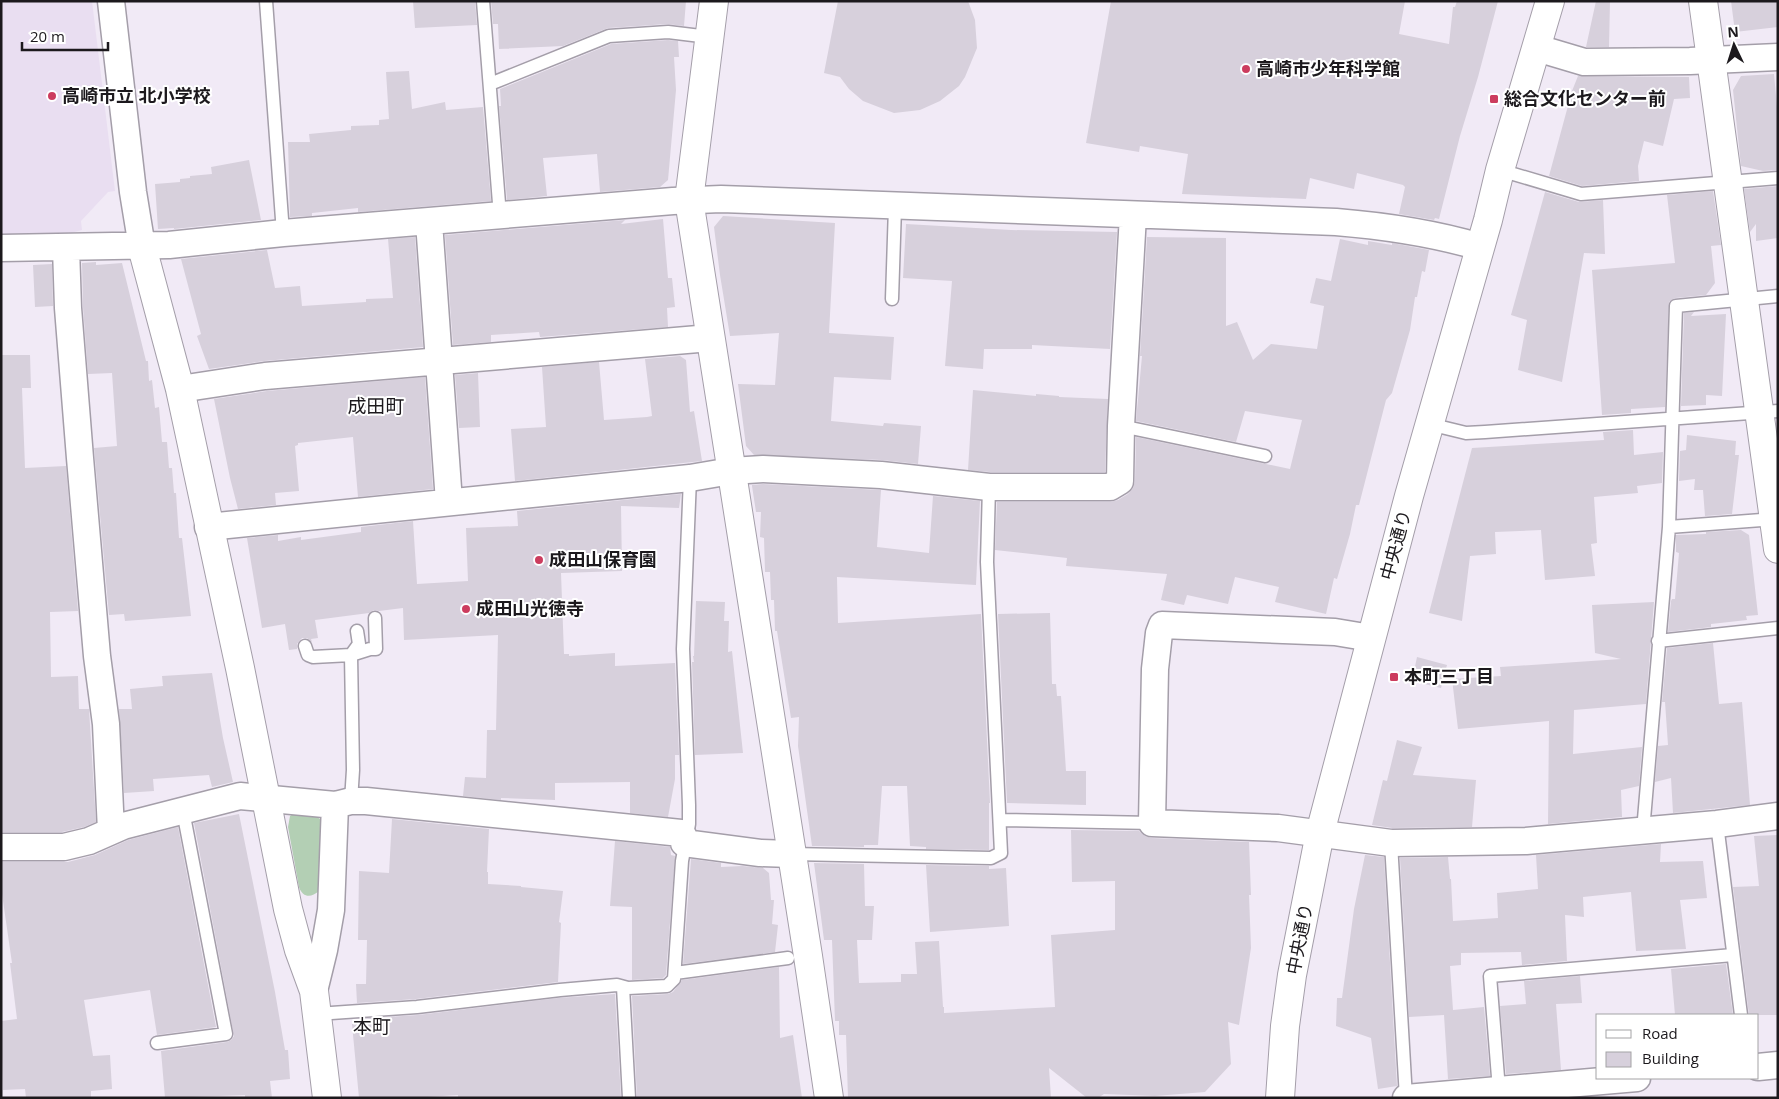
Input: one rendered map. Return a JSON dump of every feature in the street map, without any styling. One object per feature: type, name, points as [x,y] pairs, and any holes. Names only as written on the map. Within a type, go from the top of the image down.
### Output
[{"type":"street","points":[[111,1],[133,192],[142,246],[180,389],[208,528],[267,798],[288,910],[315,1003],[328,1098]]},
{"type":"street","points":[[714,1],[689,200],[829,1098]]},
{"type":"street","name":"中央通り","points":[[1280,1098],[1285,1026],[1292,975],[1320,832],[1429,424],[1500,170],[1550,1]]},
{"type":"street","points":[[1703,1],[1743,298],[1768,412],[1778,549]]},
{"type":"street","points":[[1537,48],[1584,62],[1778,57]]},
{"type":"street","points":[[1,248],[142,246],[689,200],[721,199],[1336,222],[1384,226],[1446,237],[1480,247]]},
{"type":"street","points":[[208,528],[690,478],[763,468],[881,475],[989,487],[1110,487],[1120,481],[1121,426],[1133,215]]},
{"type":"street","points":[[429,222],[449,502]]},
{"type":"street","points":[[66,248],[68,308],[80,458],[97,656],[106,724],[111,831]]},
{"type":"street","points":[[180,389],[264,376],[710,338]]},
{"type":"street","points":[[1371,638],[1335,632],[1162,625],[1159,634],[1155,669],[1152,823],[1278,828],[1320,832],[1391,843],[1526,841],[1717,824],[1771,817]]},
{"type":"street","points":[[1,847],[64,847],[89,842],[124,826],[240,796],[343,803],[366,801],[682,833],[684,843],[791,854]]},
{"type":"street","points":[[315,1003],[331,910],[343,803]]},
{"type":"street","points":[[1759,1067],[1778,1065]]},
{"type":"street","points":[[1406,1098],[1626,1079]]},
{"type":"lane","points":[[266,1],[283,233]]},
{"type":"lane","points":[[483,1],[500,216]]},
{"type":"lane","points":[[490,84],[609,36],[668,32],[709,37]]},
{"type":"lane","points":[[1500,170],[1581,194],[1778,178]]},
{"type":"lane","points":[[892,300],[895,207]]},
{"type":"lane","points":[[1643,831],[1669,527],[1676,306],[1778,296]]},
{"type":"lane","points":[[1429,424],[1466,433],[1768,412]]},
{"type":"lane","points":[[1121,426],[1265,456]]},
{"type":"lane","points":[[315,1003],[448,1004],[617,985],[628,988],[667,986],[674,979],[684,843],[689,824],[683,648],[690,478]]},
{"type":"lane","points":[[791,854],[991,858],[1001,853],[987,562],[989,487]]},
{"type":"lane","points":[[1669,527],[1776,519]]},
{"type":"lane","points":[[305,646],[308,655],[313,657],[351,655],[376,649],[375,618]]},
{"type":"lane","points":[[1658,641],[1778,628]]},
{"type":"lane","points":[[343,803],[353,770],[351,655],[358,644],[357,631]]},
{"type":"lane","points":[[157,1043],[226,1034],[182,810]]},
{"type":"lane","points":[[1000,820],[1152,823]]},
{"type":"lane","points":[[1717,824],[1741,1014]]},
{"type":"lane","points":[[1391,843],[1406,1098]]},
{"type":"lane","points":[[1499,1090],[1490,976],[1733,955]]},
{"type":"lane","points":[[675,973],[788,958]]},
{"type":"lane","points":[[623,987],[630,1098]]},
{"type":"shaded area","name":"高崎市立 北小学校","points":[[1,1],[92,1],[115,191],[108,192],[81,221],[82,230],[63,235],[1,235]]},
{"type":"green space","points":[[293,814],[316,816],[321,820],[319,891],[310,896],[305,895],[299,887],[288,827],[290,816]]},
{"type":"building","points":[[413,1],[475,1],[477,25],[415,28]]},
{"type":"building","points":[[491,1],[686,1],[684,26],[667,24],[608,28],[563,46],[499,49],[498,24],[493,24]]},
{"type":"building","points":[[838,1],[968,1],[975,20],[977,48],[965,77],[959,86],[940,101],[920,110],[894,113],[863,101],[849,89],[840,77],[824,73]]},
{"type":"building","name":"高崎市少年科学館","points":[[1111,1],[1405,1],[1399,34],[1449,44],[1453,7],[1455,7],[1457,1],[1498,1],[1439,219],[1435,218],[1434,220],[1399,214],[1405,187],[1403,185],[1357,173],[1354,189],[1310,178],[1306,199],[1182,194],[1188,154],[1140,146],[1139,152],[1086,143]]},
{"type":"building","points":[[1596,1],[1610,1],[1609,47],[1586,47]]},
{"type":"building","points":[[1731,1],[1778,1],[1778,27],[1735,32]]},
{"type":"building","points":[[678,41],[679,57],[674,57],[676,90],[668,180],[660,187],[600,192],[597,154],[543,158],[547,196],[507,200],[499,106],[501,106],[500,89],[611,44]]},
{"type":"building","points":[[409,71],[412,109],[445,102],[446,110],[483,107],[491,201],[358,212],[358,208],[312,213],[312,216],[290,217],[288,142],[310,142],[309,134],[351,130],[351,126],[379,125],[379,120],[389,119],[386,72]]},
{"type":"building","points":[[1774,74],[1778,118],[1778,170],[1763,171],[1741,166],[1733,90],[1741,76]]},
{"type":"building","points":[[1578,76],[1689,77],[1690,98],[1674,99],[1663,146],[1644,141],[1638,166],[1639,181],[1582,186],[1549,176],[1572,91]]},
{"type":"building","points":[[249,160],[261,220],[158,229],[155,184],[180,182],[180,179],[190,178],[190,176],[212,174],[211,167]]},
{"type":"building","points":[[1778,186],[1778,238],[1756,241],[1756,224],[1750,232],[1744,189]]},
{"type":"building","points":[[1713,191],[1721,245],[1711,246],[1715,283],[1706,295],[1675,298],[1669,302],[1665,407],[1631,409],[1631,413],[1602,415],[1592,270],[1675,263],[1667,195]]},
{"type":"building","points":[[1545,192],[1579,202],[1603,200],[1605,254],[1584,253],[1562,382],[1518,370],[1527,320],[1511,315]]},
{"type":"building","points":[[723,216],[835,223],[829,333],[894,337],[891,380],[834,377],[831,421],[883,426],[884,423],[921,426],[918,464],[882,460],[754,455],[746,446],[738,384],[775,385],[779,333],[730,336],[714,227]]},
{"type":"building","points":[[663,219],[668,278],[672,278],[675,307],[667,308],[668,327],[540,337],[539,332],[491,335],[491,342],[453,345],[445,235],[625,220],[621,224]]},
{"type":"building","points":[[906,224],[1011,230],[1117,232],[1110,349],[1032,345],[1032,349],[984,349],[983,369],[945,366],[952,281],[903,278]]},
{"type":"building","points":[[415,237],[423,347],[264,361],[209,369],[197,336],[201,334],[181,259],[267,250],[275,288],[300,286],[302,306],[366,302],[366,299],[393,298],[388,239]]},
{"type":"building","points":[[1147,237],[1226,238],[1226,326],[1237,322],[1253,360],[1271,344],[1317,349],[1324,306],[1310,303],[1316,278],[1331,281],[1340,239],[1368,245],[1368,241],[1392,245],[1392,243],[1429,250],[1425,272],[1422,271],[1417,297],[1415,297],[1410,330],[1392,393],[1386,400],[1359,505],[1356,505],[1350,534],[1337,579],[1334,578],[1326,614],[1275,602],[1279,587],[1235,577],[1228,604],[1187,595],[1184,605],[1161,600],[1167,574],[1066,566],[1067,558],[995,550],[997,502],[1110,502],[1128,494],[1133,488],[1135,481],[1136,437],[1290,469],[1302,420],[1245,411],[1236,442],[1136,421],[1142,356],[1140,356]]},
{"type":"building","points":[[96,262],[96,265],[122,263],[146,361],[148,361],[149,381],[152,380],[155,408],[159,407],[162,442],[167,442],[169,468],[172,468],[174,493],[176,493],[179,538],[182,538],[191,616],[125,621],[124,614],[109,615],[94,448],[117,446],[112,373],[88,374],[83,307],[82,263]]},
{"type":"building","points":[[52,264],[53,306],[35,307],[33,265]]},
{"type":"building","points":[[1694,312],[1691,316],[1726,314],[1722,396],[1706,395],[1706,405],[1681,406],[1684,313]]},
{"type":"building","points":[[1,355],[30,355],[31,388],[22,388],[25,468],[66,466],[78,611],[50,612],[51,677],[78,676],[79,709],[89,709],[96,822],[62,832],[1,832]]},
{"type":"building","points":[[680,356],[686,360],[690,412],[694,411],[702,461],[515,481],[511,429],[546,427],[542,367],[599,362],[604,420],[647,417],[652,416],[645,359]]},
{"type":"building","points":[[478,373],[480,427],[459,428],[455,375]]},
{"type":"building","points":[[425,377],[433,489],[358,497],[353,437],[298,443],[295,446],[299,491],[275,493],[276,505],[238,509],[214,399],[267,391]]},
{"type":"building","points":[[973,390],[1036,396],[1036,394],[1108,399],[1105,472],[990,472],[968,470]]},
{"type":"building","points":[[1633,430],[1634,455],[1663,452],[1662,483],[1637,486],[1638,493],[1594,497],[1597,543],[1591,544],[1595,576],[1545,580],[1541,530],[1495,532],[1496,554],[1470,556],[1462,621],[1429,613],[1472,448],[1604,440],[1603,432]]},
{"type":"building","points":[[1687,435],[1736,441],[1735,455],[1739,455],[1732,514],[1705,516],[1703,490],[1694,490],[1695,479],[1679,481],[1680,451],[1686,450]]},
{"type":"building","points":[[763,484],[881,490],[877,547],[929,553],[933,496],[980,501],[976,585],[837,577],[838,623],[981,614],[990,803],[989,850],[926,849],[926,847],[910,846],[907,786],[882,786],[878,845],[864,845],[864,847],[812,846],[798,746],[799,717],[791,718],[777,631],[775,631],[774,600],[771,600],[770,572],[765,572],[764,538],[760,537],[761,512],[756,512],[752,486]]},
{"type":"building","points":[[681,494],[679,508],[621,506],[622,571],[561,573],[564,654],[569,654],[569,656],[615,653],[615,666],[675,663],[679,755],[675,755],[675,779],[668,817],[630,813],[630,782],[555,783],[555,800],[501,798],[501,800],[463,796],[465,777],[486,778],[487,730],[496,730],[498,635],[404,640],[403,608],[374,610],[369,613],[315,620],[318,638],[311,639],[312,642],[307,638],[302,638],[297,644],[297,649],[289,650],[285,624],[262,628],[247,538],[278,535],[278,541],[301,537],[301,540],[361,532],[361,527],[413,521],[417,584],[468,581],[466,528],[518,526],[517,511]]},
{"type":"building","points":[[1741,530],[1749,535],[1758,615],[1746,616],[1747,620],[1711,624],[1711,627],[1668,632],[1671,601],[1675,599],[1679,553],[1676,552],[1676,535]]},
{"type":"building","points":[[696,601],[725,602],[724,621],[729,621],[728,652],[732,651],[743,753],[695,755],[692,662],[694,662]]},
{"type":"building","points":[[1654,602],[1646,704],[1574,710],[1573,754],[1642,747],[1639,786],[1621,790],[1622,817],[1548,824],[1549,721],[1458,729],[1452,679],[1501,676],[1500,667],[1621,659],[1595,653],[1592,605]]},
{"type":"building","points":[[1050,613],[1052,684],[1056,684],[1057,696],[1061,696],[1066,771],[1086,771],[1086,805],[1007,803],[998,614]]},
{"type":"building","points":[[1713,643],[1719,704],[1742,702],[1750,805],[1673,813],[1671,778],[1655,782],[1658,746],[1668,745],[1665,702],[1662,702],[1667,648]]},
{"type":"building","points":[[1417,657],[1447,665],[1441,688],[1412,681]]},
{"type":"building","points":[[212,673],[233,782],[212,787],[209,775],[153,779],[154,791],[124,793],[119,709],[132,709],[130,689],[163,686],[162,676]]},
{"type":"building","points":[[1397,740],[1422,747],[1413,775],[1476,780],[1472,827],[1392,828],[1372,825],[1383,780],[1387,781]]},
{"type":"building","points":[[239,814],[285,1050],[288,1050],[290,1079],[270,1081],[272,1098],[245,1098],[245,1095],[165,1098],[161,1051],[227,1042],[234,1036],[194,823]]},
{"type":"building","points":[[392,819],[489,829],[488,884],[563,891],[559,922],[561,923],[558,982],[416,999],[357,1003],[356,984],[366,984],[367,940],[358,940],[359,871],[389,873]]},
{"type":"building","points":[[178,827],[216,1027],[157,1035],[150,990],[84,1000],[93,1056],[110,1055],[112,1089],[91,1091],[91,1098],[26,1098],[25,1089],[3,1090],[1,1021],[17,1019],[10,963],[12,963],[1,887],[1,862],[68,862],[95,855],[128,840]]},
{"type":"building","points":[[1071,830],[1139,831],[1151,838],[1249,842],[1251,948],[1239,1025],[1228,1022],[1231,1064],[1205,1092],[1155,1096],[1104,1094],[1098,1098],[1087,1098],[1049,1068],[1051,1098],[848,1098],[846,1035],[839,1035],[839,1021],[835,1021],[832,940],[824,940],[814,863],[864,864],[865,906],[874,906],[872,940],[857,940],[859,983],[901,982],[901,974],[917,974],[915,942],[939,941],[944,1013],[1055,1007],[1051,935],[1115,930],[1115,881],[1072,882]]},
{"type":"building","points":[[1778,835],[1778,1015],[1749,1014],[1733,887],[1759,886],[1754,836]]},
{"type":"building","points":[[615,841],[670,847],[671,855],[675,856],[666,975],[663,978],[632,980],[632,907],[610,906]]},
{"type":"building","points":[[1661,844],[1660,862],[1703,861],[1707,898],[1680,900],[1686,949],[1636,951],[1631,892],[1583,897],[1584,917],[1565,915],[1567,961],[1522,965],[1521,952],[1461,953],[1461,965],[1450,966],[1453,1010],[1484,1007],[1490,1076],[1448,1079],[1444,1015],[1409,1017],[1400,858],[1448,857],[1453,921],[1498,918],[1497,893],[1538,889],[1536,855]]},
{"type":"building","points":[[1365,855],[1384,857],[1397,1086],[1378,1089],[1371,1038],[1336,1026],[1337,998],[1342,998],[1354,909]]},
{"type":"building","points":[[691,859],[721,863],[721,867],[763,868],[769,873],[771,900],[774,900],[772,924],[778,925],[775,952],[683,964]]},
{"type":"building","points":[[926,865],[989,866],[989,869],[1006,868],[1009,926],[930,932]]},
{"type":"building","points":[[1726,964],[1733,1014],[1675,1014],[1671,969]]},
{"type":"building","points":[[779,967],[780,1038],[793,1035],[802,1098],[637,1098],[632,996],[668,994],[673,992],[682,980]]},
{"type":"building","points":[[1580,976],[1582,1003],[1556,1004],[1561,1070],[1506,1074],[1500,1006],[1526,1004],[1524,981]]},
{"type":"building","points":[[615,994],[621,1098],[458,1098],[458,1095],[412,1098],[359,1098],[352,1024],[357,1023],[357,1019],[418,1015],[558,998]]},
{"type":"place","name":"高崎市少年科学館","points":[[1246,69]]},
{"type":"place","name":"高崎市立 北小学校","points":[[52,96]]},
{"type":"place","name":"総合文化センター前","points":[[1494,99]]},
{"type":"place","name":"成田山保育園","points":[[539,560]]},
{"type":"place","name":"成田山光徳寺","points":[[466,609]]},
{"type":"place","name":"本町三丁目","points":[[1394,677]]},
{"type":"district","name":"成田町","points":[[376,406]]},
{"type":"district","name":"本町","points":[[372,1026]]}]
